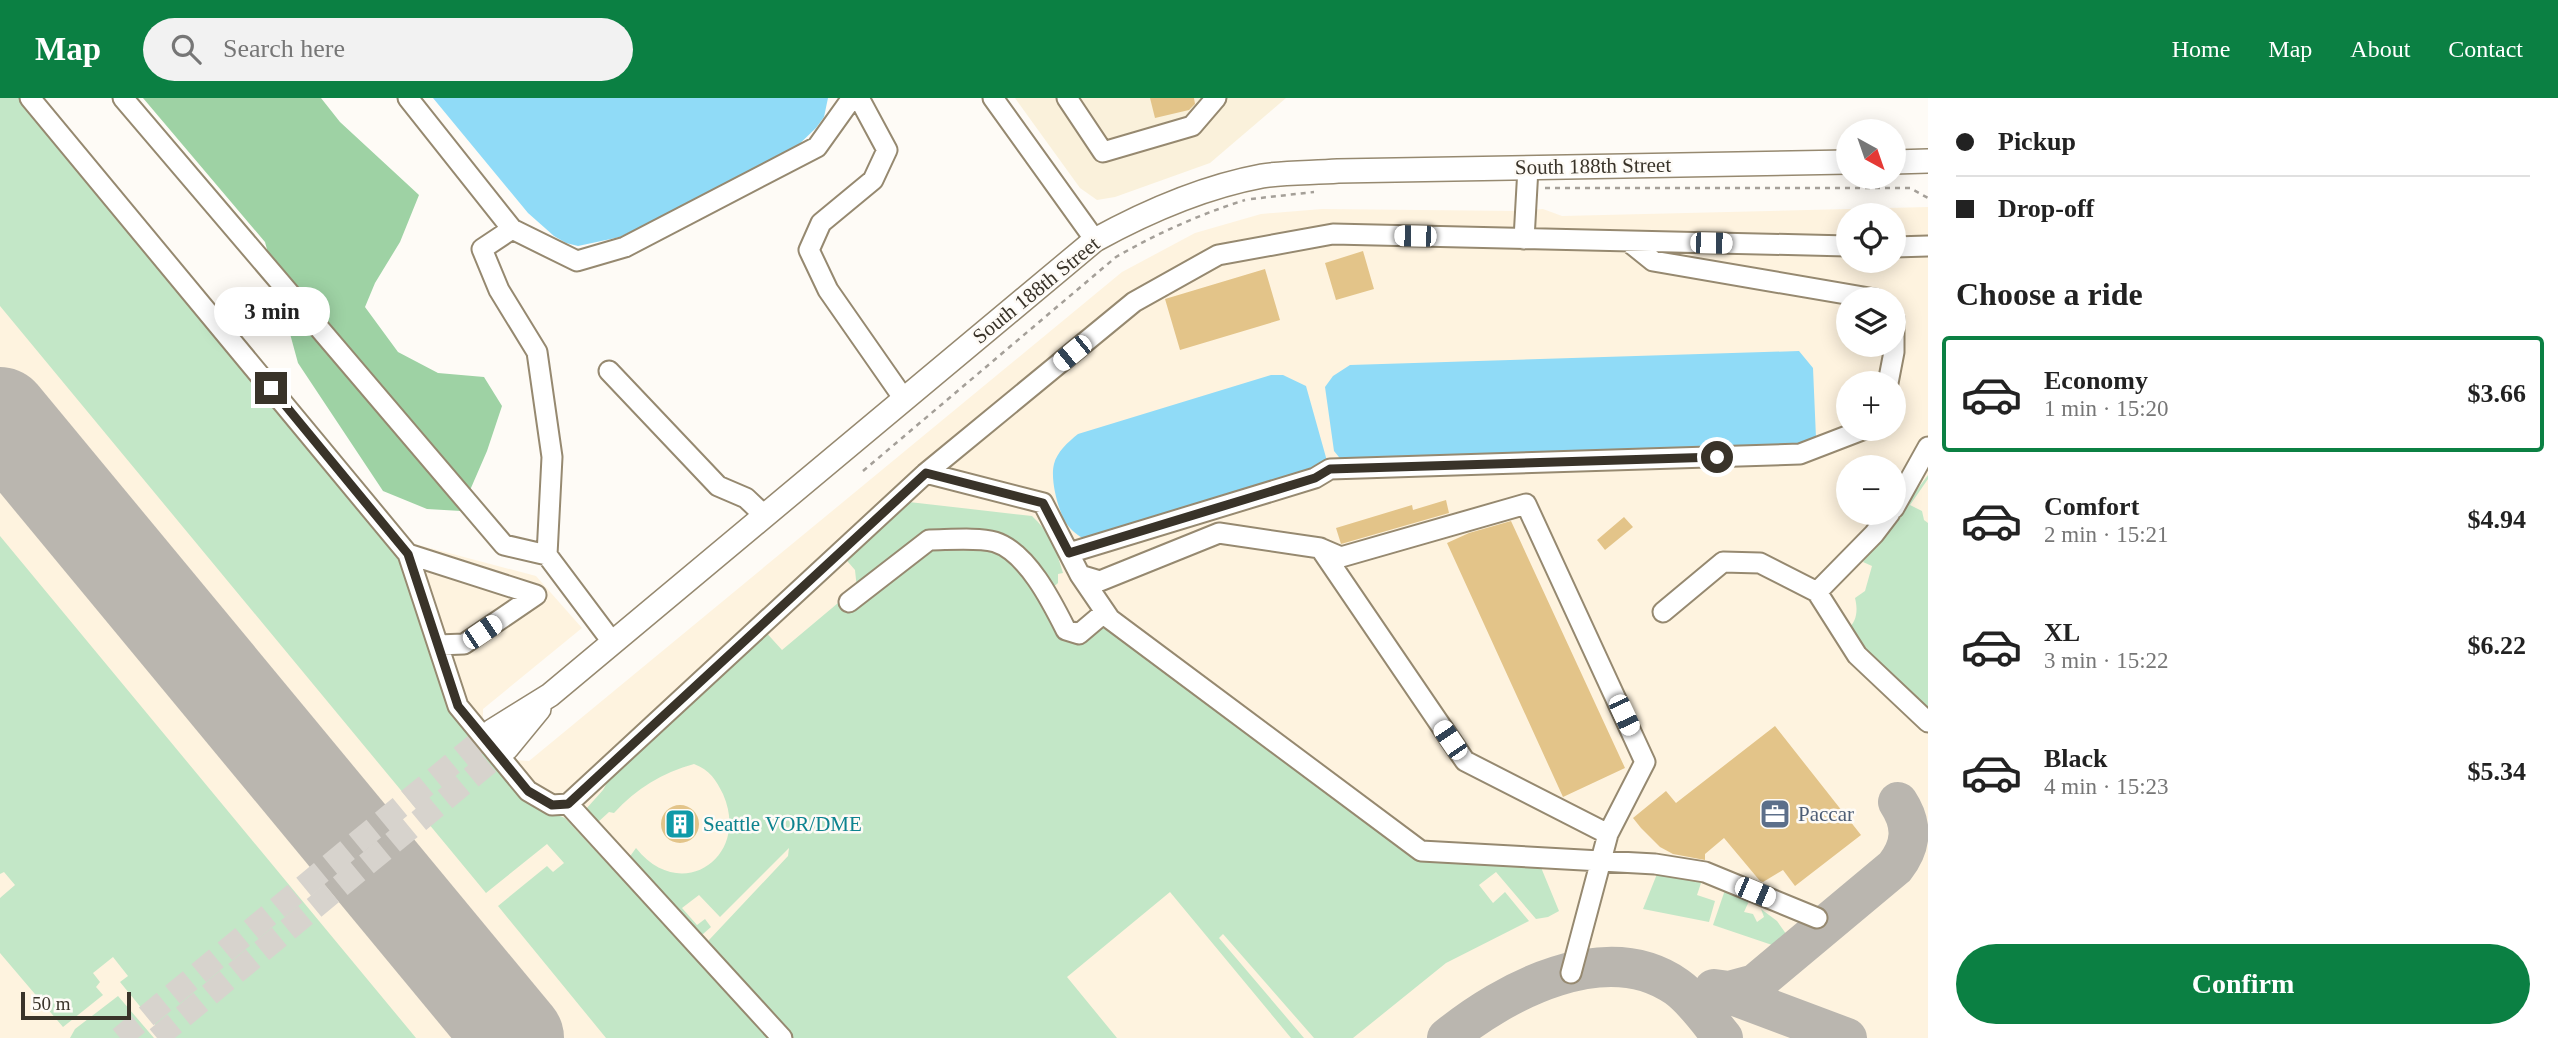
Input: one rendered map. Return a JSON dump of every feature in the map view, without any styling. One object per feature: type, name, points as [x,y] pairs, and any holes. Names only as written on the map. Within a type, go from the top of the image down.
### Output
[{"type":"main road","points":[[1906,162],[1928,161]]},
{"type":"main road","name":"South 188th Street","points":[[499,740],[1095,240],[1133,219],[1185,198],[1262,176],[1338,171],[1836,162]]},
{"type":"street","points":[[30,98],[408,554],[458,706],[528,791],[552,805],[568,804],[926,473],[1134,302],[1218,255],[1333,234],[1836,246]]},
{"type":"street","points":[[122,98],[504,545],[547,555]]},
{"type":"street","points":[[408,98],[512,229],[577,261],[625,247],[817,147],[852,98]]},
{"type":"street","points":[[859,98],[887,150],[873,180],[821,223],[809,250],[828,290],[904,399]]},
{"type":"street","points":[[993,98],[1095,240]]},
{"type":"street","points":[[1067,98],[1103,152],[1192,126],[1216,98]]},
{"type":"street","points":[[1524,239],[1528,168]]},
{"type":"street","points":[[512,229],[482,249],[499,290],[537,352],[552,457],[547,555],[613,643]]},
{"type":"street","points":[[1629,241],[1654,261],[1836,292]]},
{"type":"street","points":[[1906,247],[1928,246]]},
{"type":"street","points":[[609,371],[718,486],[746,498],[765,516]]},
{"type":"street","points":[[1069,553],[1315,478],[1330,469],[1800,454],[1836,440]]},
{"type":"street","points":[[1906,488],[1928,451]]},
{"type":"street","points":[[926,473],[1043,503],[1080,575],[1110,620],[1421,851],[1655,864],[1705,872],[1817,918]]},
{"type":"street","points":[[1080,575],[1100,581],[1219,533],[1320,548],[1340,557],[1526,504],[1645,762],[1608,834],[1571,973]]},
{"type":"street","points":[[1816,592],[1881,525]]},
{"type":"street","points":[[849,602],[929,540],[981,541],[994,542],[1013,552],[1048,593],[1066,630],[1079,634],[1105,612]]},
{"type":"street","points":[[1320,548],[1465,761],[1608,834]]},
{"type":"street","points":[[408,554],[536,595],[464,644],[438,645]]},
{"type":"street","points":[[1663,612],[1724,562],[1760,564],[1816,592],[1857,655],[1928,722]]},
{"type":"street","points":[[568,804],[782,1038]]},
{"type":"shaded area","points":[[0,98],[39,98],[411,543],[536,576],[582,628],[483,709],[483,719],[514,760],[529,761],[1122,272],[1195,233],[1261,214],[1322,209],[1543,209],[1562,216],[1836,209],[1836,273],[1906,273],[1906,208],[1928,207],[1928,1038],[0,1038]]},
{"type":"shaded area","points":[[1015,98],[1286,98],[1210,163],[1115,197],[1097,200],[1080,188]]},
{"type":"green space","points":[[0,98],[20,98],[402,560],[443,689],[541,808],[565,818],[770,1038],[606,1038],[498,906],[547,866],[553,872],[564,863],[547,844],[486,893],[0,306]]},
{"type":"green space","points":[[143,98],[321,98],[340,122],[419,195],[400,242],[375,283],[365,307],[398,352],[438,373],[484,377],[502,406],[487,451],[461,511],[427,509],[383,491],[298,363],[265,242]]},
{"type":"green space","points":[[1928,475],[1910,505],[1922,511],[1924,520],[1928,523],[1928,710],[1852,639],[1848,629],[1856,615],[1855,598],[1865,591],[1872,566],[1863,562],[1891,525],[1906,525],[1906,504]]},
{"type":"green space","points":[[909,502],[1032,516],[1048,535],[1058,557],[1063,573],[1058,574],[1058,583],[1050,590],[1032,566],[957,534],[857,589],[855,570],[842,555],[896,508]]},
{"type":"green space","points":[[0,536],[416,1038],[166,1038],[120,982],[128,976],[113,957],[93,973],[100,982],[96,987],[103,995],[63,1027],[0,953],[0,898],[15,885],[4,872],[0,874]]},
{"type":"green space","points":[[974,544],[1008,554],[1057,623],[1100,624],[1403,849],[1540,865],[1559,911],[1536,919],[1496,872],[1479,885],[1493,903],[1505,892],[1529,921],[1446,963],[1353,1038],[1314,1038],[1223,934],[1219,938],[1304,1038],[1291,1038],[1170,892],[1067,977],[1117,1038],[791,1038],[706,947],[709,940],[788,856],[789,848],[720,917],[699,895],[682,908],[697,925],[705,919],[711,927],[696,936],[626,862],[636,848],[654,865],[673,872],[691,873],[707,866],[720,854],[728,837],[729,817],[723,794],[712,776],[694,764],[672,772],[641,789],[614,813],[609,812],[597,823],[587,816],[586,809],[603,790],[614,770],[763,629],[782,650],[838,603],[845,610],[923,547]]},
{"type":"green space","points":[[1657,874],[1702,880],[1697,895],[1715,901],[1709,922],[1643,909]]},
{"type":"green space","points":[[1725,890],[1750,899],[1744,912],[1753,914],[1757,922],[1764,917],[1761,909],[1777,921],[1789,938],[1778,947],[1713,925]]},
{"type":"green space","points":[[118,996],[154,1038],[70,1038],[75,1029]]},
{"type":"water","points":[[433,98],[828,98],[824,117],[792,151],[620,237],[578,246],[554,236],[528,213]]},
{"type":"water","points":[[1799,351],[1813,368],[1816,438],[1796,450],[1343,462],[1334,451],[1325,387],[1333,376],[1350,365]]},
{"type":"water","points":[[1271,375],[1283,375],[1306,386],[1327,461],[1313,474],[1092,544],[1066,523],[1056,494],[1053,470],[1060,451],[1078,434]]},
{"type":"building","points":[[1150,98],[1194,98],[1195,104],[1189,110],[1155,118]]},
{"type":"building","points":[[1363,251],[1374,289],[1336,300],[1325,263]]},
{"type":"building","points":[[1265,269],[1280,320],[1180,350],[1165,299]]},
{"type":"building","points":[[1446,500],[1449,513],[1341,544],[1336,528],[1412,505],[1413,510]]},
{"type":"building","points":[[1624,517],[1633,527],[1605,550],[1597,540]]},
{"type":"building","points":[[1511,521],[1625,768],[1563,797],[1447,543],[1469,533]]},
{"type":"building","name":"Paccar","points":[[1775,726],[1861,835],[1795,886],[1783,870],[1763,882],[1760,881],[1724,838],[1705,854],[1705,860],[1673,854],[1660,847],[1633,818],[1666,791],[1676,803]]},
{"type":"building","name":"Seattle VOR/DME","points":[[680,805],[693,811],[699,824],[693,837],[680,843],[667,837],[661,824],[667,811]]},
{"type":"taxiway","points":[[1714,989],[1729,991],[1755,984],[1895,867],[1905,851],[1909,835],[1906,819],[1898,802]]},
{"type":"taxiway","points":[[1447,1038],[1470,1020],[1526,988],[1557,976],[1588,969],[1619,967],[1649,973],[1677,987],[1696,1004],[1723,1038]]},
{"type":"taxiway","points":[[1719,990],[1847,1038]]},
{"type":"runway","points":[[0,416],[515,1038]]},
{"type":"tunnel","points":[[120,1038],[492,731]]},
{"type":"tunnel","points":[[157,1038],[507,748]]},
{"type":"place","name":"Paccar","points":[[1775,814]]},
{"type":"place","name":"Seattle VOR/DME","points":[[680,824]]},
{"type":"route","points":[[271,388],[408,554],[458,706],[528,791],[552,805],[568,804],[926,473],[1043,503],[1069,553],[1315,478],[1330,469],[1717,457]]}]
